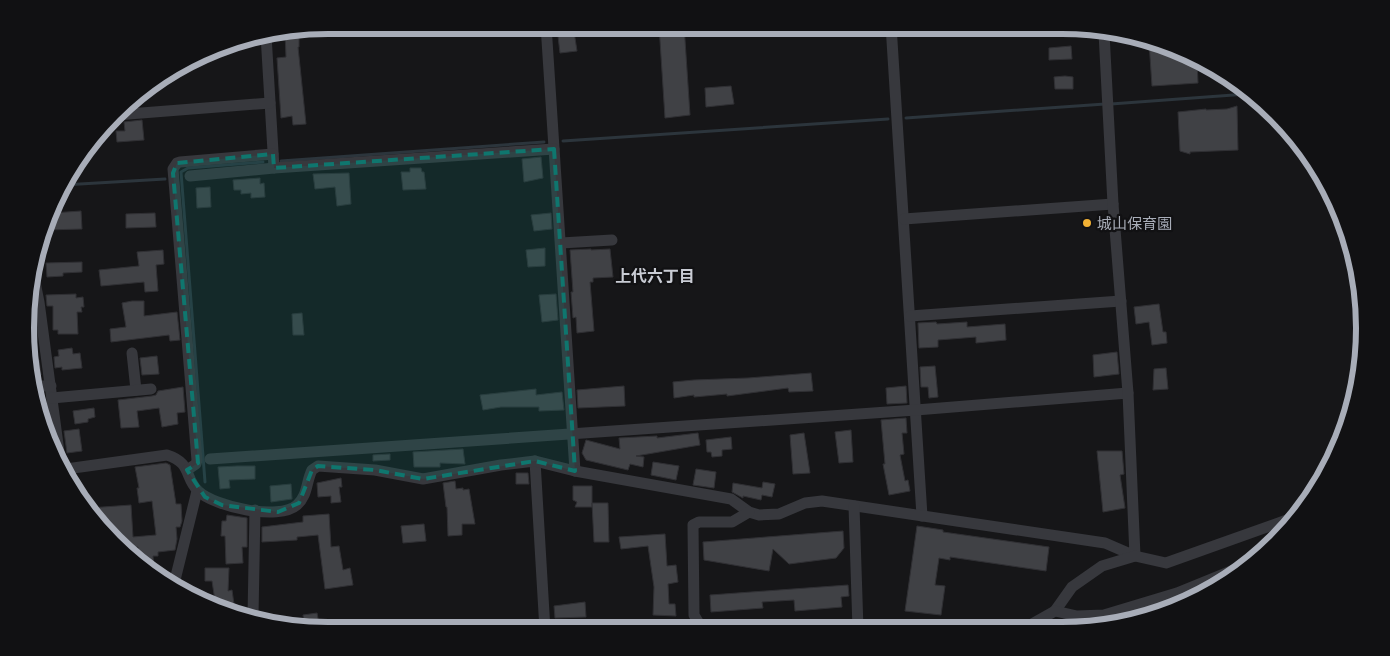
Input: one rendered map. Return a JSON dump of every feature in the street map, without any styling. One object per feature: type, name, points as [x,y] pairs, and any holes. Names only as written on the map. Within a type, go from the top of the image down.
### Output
[{"type":"street","points":[[547,34],[576,471]]},
{"type":"street","points":[[892,34],[922,516]]},
{"type":"street","points":[[1104,37],[1113,204],[1128,393],[1135,556]]},
{"type":"street","points":[[266,40],[274,168]]},
{"type":"street","points":[[126,114],[270,104]]},
{"type":"street","points":[[190,176],[274,168],[554,149]]},
{"type":"street","points":[[187,470],[196,464],[197,460],[173,169],[180,162],[274,154]]},
{"type":"street","points":[[904,219],[1113,204]]},
{"type":"street","points":[[561,244],[612,240]]},
{"type":"street","points":[[36,288],[58,446]]},
{"type":"street","points":[[910,316],[1121,302]]},
{"type":"street","points":[[132,353],[136,390]]},
{"type":"street","points":[[40,388],[51,392],[150,389]]},
{"type":"street","points":[[210,459],[916,410],[1128,393]]},
{"type":"street","points":[[70,468],[164,454],[177,458],[187,470],[197,491],[213,502],[222,505],[278,512],[295,507],[306,494],[312,470],[318,466],[375,470],[423,479],[535,461],[576,471],[731,499],[749,512],[760,515],[779,514],[805,503],[822,500],[1105,543],[1135,556],[1166,563],[1284,521]]},
{"type":"street","points":[[535,461],[545,622]]},
{"type":"street","points":[[175,579],[197,491]]},
{"type":"street","points":[[854,506],[858,622]]},
{"type":"street","points":[[253,612],[255,510]]},
{"type":"street","points":[[698,622],[694,616],[693,525],[699,522],[732,522],[749,512]]},
{"type":"street","points":[[1036,622],[1056,611],[1072,587],[1102,566],[1135,556]]},
{"type":"street","points":[[1056,611],[1077,616],[1104,615],[1177,593],[1223,574]]},
{"type":"street","points":[[1107,619],[1126,609]]},
{"type":"highlighted area","points":[[554,149],[575,471],[535,461],[423,479],[375,470],[318,466],[312,470],[299,503],[278,512],[222,505],[205,497],[187,470],[198,463],[173,173],[177,163],[273,154],[274,168]]},
{"type":"building","points":[[560,34],[574,34],[577,51],[560,53],[558,36]]},
{"type":"building","points":[[660,34],[685,34],[690,115],[665,118]]},
{"type":"building","points":[[299,35],[298,47],[306,124],[293,125],[292,116],[281,118],[277,58],[286,57],[285,37]]},
{"type":"building","points":[[1071,46],[1072,59],[1049,60],[1049,48]]},
{"type":"building","points":[[1149,47],[1197,67],[1198,83],[1152,86]]},
{"type":"building","points":[[1054,77],[1073,77],[1073,89],[1055,89]]},
{"type":"building","points":[[731,86],[734,104],[706,107],[705,88]]},
{"type":"building","points":[[1237,106],[1238,150],[1190,152],[1190,154],[1180,151],[1178,112],[1227,109]]},
{"type":"building","points":[[142,120],[144,140],[117,142],[116,131],[125,131],[124,122]]},
{"type":"building","points":[[541,157],[543,178],[524,182],[522,159]]},
{"type":"building","points":[[410,168],[421,168],[422,172],[424,172],[426,189],[403,190],[401,172],[410,172]]},
{"type":"building","points":[[349,173],[351,204],[337,206],[335,187],[315,189],[313,174]]},
{"type":"building","points":[[260,178],[260,184],[264,183],[265,197],[251,198],[251,193],[241,194],[241,190],[234,190],[233,180]]},
{"type":"building","points":[[210,187],[211,207],[197,208],[196,188]]},
{"type":"building","points":[[81,211],[82,229],[50,230],[57,213]]},
{"type":"building","points":[[155,213],[156,227],[126,228],[126,214]]},
{"type":"building","points":[[551,213],[552,229],[534,231],[531,215]]},
{"type":"building","points":[[545,248],[545,266],[528,267],[526,250]]},
{"type":"building","points":[[610,249],[613,277],[593,278],[593,282],[590,282],[594,331],[577,333],[576,317],[573,318],[570,250]]},
{"type":"building","points":[[163,250],[164,264],[156,265],[158,291],[145,292],[144,282],[101,286],[99,270],[139,266],[137,252]]},
{"type":"building","points":[[82,262],[82,272],[63,273],[63,276],[47,277],[46,263]]},
{"type":"building","points":[[76,294],[76,298],[83,297],[84,307],[81,307],[82,312],[77,312],[78,334],[58,334],[58,330],[53,330],[53,306],[47,306],[46,295]]},
{"type":"building","points":[[556,294],[558,320],[542,322],[539,295]]},
{"type":"building","points":[[144,301],[144,316],[177,312],[180,340],[170,341],[169,335],[111,342],[110,329],[126,327],[122,303]]},
{"type":"building","points":[[1159,304],[1163,332],[1166,332],[1167,343],[1152,345],[1149,322],[1136,324],[1134,307]]},
{"type":"building","points":[[302,313],[304,335],[293,335],[292,314]]},
{"type":"building","points":[[936,322],[937,324],[967,322],[967,327],[1005,324],[1006,340],[976,343],[976,337],[938,340],[938,347],[919,348],[918,323]]},
{"type":"building","points":[[72,348],[73,354],[80,353],[82,368],[62,370],[62,367],[55,368],[54,357],[59,356],[58,350]]},
{"type":"building","points":[[1117,352],[1119,374],[1094,377],[1093,355]]},
{"type":"building","points":[[157,356],[159,374],[142,375],[140,358]]},
{"type":"building","points":[[35,360],[39,360],[41,375],[37,375]]},
{"type":"building","points":[[935,366],[938,397],[929,398],[928,387],[921,387],[920,367]]},
{"type":"building","points":[[1166,368],[1168,389],[1153,390],[1154,369]]},
{"type":"building","points":[[811,373],[813,391],[789,392],[788,388],[727,396],[727,394],[694,397],[694,395],[674,398],[673,382]]},
{"type":"building","points":[[624,386],[625,406],[578,408],[577,390]]},
{"type":"building","points":[[906,386],[907,403],[887,404],[886,388]]},
{"type":"building","points":[[183,387],[185,412],[177,413],[178,424],[162,427],[159,408],[137,411],[139,427],[121,428],[118,400],[152,396],[156,395],[158,391]]},
{"type":"building","points":[[536,389],[536,395],[562,392],[564,410],[539,411],[539,407],[501,407],[483,410],[480,395]]},
{"type":"building","points":[[94,408],[95,417],[88,419],[88,422],[75,424],[73,411]]},
{"type":"building","points":[[906,418],[907,433],[902,433],[904,454],[900,455],[905,481],[908,480],[910,491],[889,495],[883,464],[885,464],[881,420]]},
{"type":"building","points":[[79,429],[82,451],[67,453],[64,431]]},
{"type":"building","points":[[851,430],[853,462],[839,463],[835,432]]},
{"type":"building","points":[[698,433],[700,445],[636,456],[644,457],[643,467],[630,464],[628,470],[586,460],[582,453],[586,440],[620,449],[619,438],[657,436],[657,438]]},
{"type":"building","points":[[804,433],[810,473],[793,474],[790,435]]},
{"type":"building","points":[[731,437],[732,449],[722,450],[722,456],[712,457],[711,452],[707,452],[706,440]]},
{"type":"building","points":[[463,449],[465,464],[440,463],[440,467],[414,467],[413,452]]},
{"type":"building","points":[[1097,451],[1122,451],[1124,474],[1120,475],[1125,508],[1103,512]]},
{"type":"building","points":[[390,454],[390,460],[373,461],[373,455]]},
{"type":"building","points":[[653,462],[679,466],[676,480],[651,475]]},
{"type":"building","points":[[166,463],[170,465],[176,504],[181,504],[182,521],[180,527],[176,527],[177,539],[175,550],[158,552],[158,556],[153,556],[154,564],[138,552],[138,547],[132,547],[120,536],[95,508],[131,505],[133,537],[156,535],[152,501],[139,503],[137,488],[139,488],[135,467]]},
{"type":"building","points":[[255,466],[255,479],[229,480],[230,488],[220,489],[218,467]]},
{"type":"building","points":[[696,469],[716,472],[714,488],[693,485]]},
{"type":"building","points":[[516,473],[528,473],[529,484],[516,484]]},
{"type":"building","points":[[341,478],[342,487],[339,487],[341,502],[331,503],[331,496],[318,497],[317,483]]},
{"type":"building","points":[[455,481],[456,489],[469,489],[475,524],[462,524],[462,535],[448,536],[447,507],[443,483]]},
{"type":"building","points":[[763,482],[775,484],[772,497],[762,495],[761,500],[743,496],[743,498],[732,492],[733,483],[762,488]]},
{"type":"building","points":[[291,484],[292,499],[271,502],[270,486]]},
{"type":"building","points":[[573,486],[592,486],[592,507],[575,507],[577,502],[573,500]]},
{"type":"building","points":[[592,503],[608,503],[609,542],[594,542]]},
{"type":"building","points":[[329,514],[331,547],[339,546],[343,570],[350,568],[353,585],[325,589],[318,535],[297,537],[297,540],[262,542],[262,527],[303,522],[303,516]]},
{"type":"building","points":[[227,515],[247,518],[247,547],[242,547],[243,563],[226,564],[225,536],[221,536],[222,521],[226,521]]},
{"type":"building","points":[[424,524],[426,541],[403,543],[401,526]]},
{"type":"building","points":[[917,526],[943,530],[943,532],[1049,547],[1046,571],[950,557],[950,560],[939,558],[935,585],[945,586],[941,615],[905,611]]},
{"type":"building","points":[[843,531],[844,548],[836,558],[789,564],[773,549],[769,571],[704,560],[703,542]]},
{"type":"building","points":[[665,534],[667,566],[676,565],[678,582],[668,584],[669,604],[675,604],[676,616],[653,615],[654,587],[648,546],[621,549],[619,537]]},
{"type":"building","points":[[205,568],[229,568],[228,591],[232,590],[234,604],[228,605],[215,600],[212,581],[205,581]]},
{"type":"building","points":[[848,585],[849,596],[841,597],[842,607],[795,611],[794,600],[762,602],[763,608],[711,612],[710,595]]},
{"type":"building","points":[[585,602],[586,617],[555,618],[554,606]]},
{"type":"building","points":[[317,613],[319,622],[304,621],[303,615]]},
{"type":"waterway","points":[[1111,104],[1240,94]]},
{"type":"waterway","points":[[906,118],[1105,104]]},
{"type":"waterway","points":[[563,141],[888,119]]},
{"type":"waterway","points":[[281,161],[544,142]]},
{"type":"waterway","points":[[205,482],[181,172],[188,168],[263,162]]},
{"type":"waterway","points":[[71,185],[165,179]]},
{"type":"place","name":"城山保育園","points":[[1087,223]]},
{"type":"district","name":"上代六丁目","points":[[655,276]]}]
